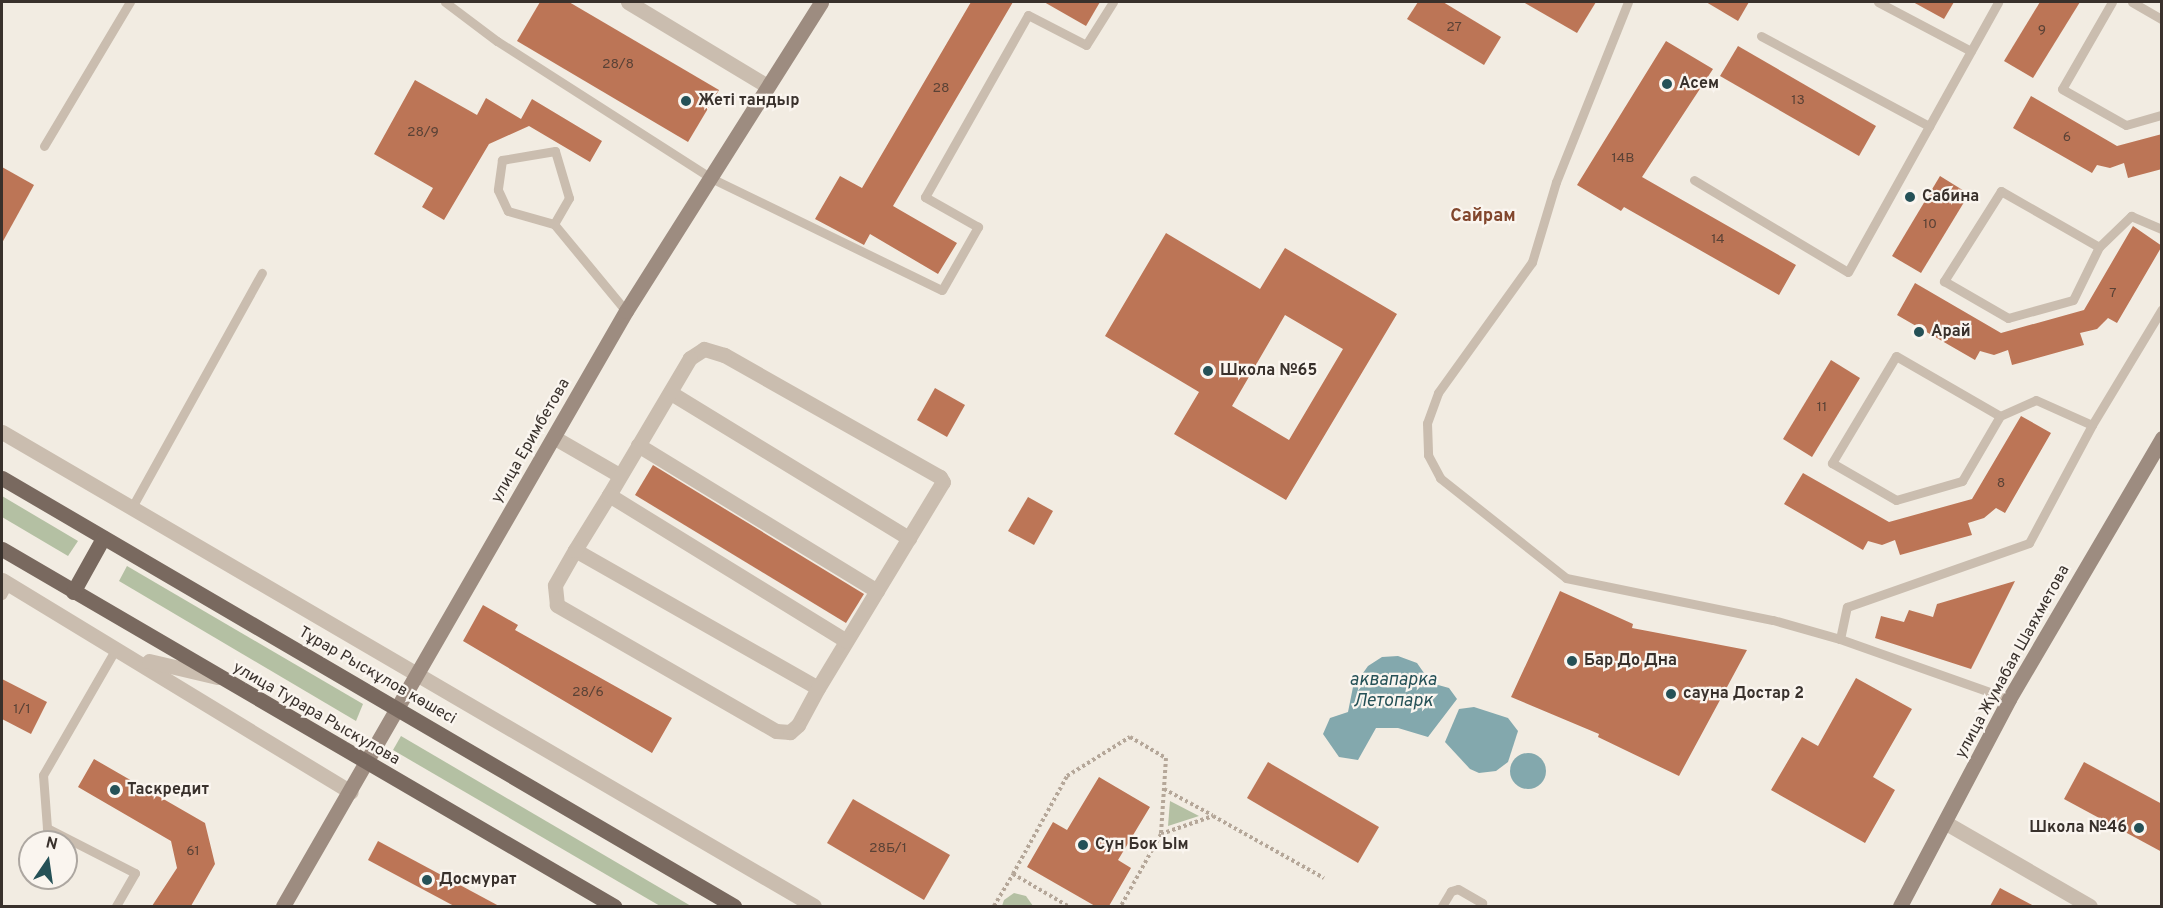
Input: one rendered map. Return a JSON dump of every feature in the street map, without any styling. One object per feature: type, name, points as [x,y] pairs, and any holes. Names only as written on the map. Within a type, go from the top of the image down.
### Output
[{"type":"main road","name":"улица Еримбетова","points":[[284,906],[351,792],[414,674],[555,438],[626,311],[713,178],[767,86],[821,2]]},
{"type":"main road","name":"улица Жумабая Шаяхметова","points":[[1904,905],[2009,699],[2162,438]]},
{"type":"main road","name":"Тұрар Рыскұлов көшесі","points":[[2,478],[734,906]]},
{"type":"main road","points":[[73,592],[103,538]]},
{"type":"main road","name":"улица Турара Рыскулова","points":[[2,549],[366,765],[614,906]]},
{"type":"street","points":[[628,2],[767,86]]},
{"type":"street","points":[[704,349],[724,355],[940,477],[941,490],[846,641],[798,725],[790,732],[776,731],[557,605],[555,585],[619,475],[671,393],[690,358],[704,349]]},
{"type":"street","points":[[671,393],[909,538]]},
{"type":"street","points":[[2,432],[814,906]]},
{"type":"street","points":[[555,438],[619,475]]},
{"type":"street","points":[[638,445],[877,591]]},
{"type":"street","points":[[609,495],[846,641]]},
{"type":"street","points":[[575,550],[818,688]]},
{"type":"street","points":[[4,586],[117,647],[351,792]]},
{"type":"street","points":[[135,658],[218,677]]},
{"type":"street","points":[[1946,823],[2090,906]]},
{"type":"lane","points":[[45,146],[130,2]]},
{"type":"lane","points":[[445,2],[497,41],[713,178],[942,290],[978,227],[925,197],[1028,15],[1086,45],[1113,2]]},
{"type":"lane","points":[[1628,2],[1556,182],[1532,262],[1438,393],[1428,423],[1428,455],[1440,478],[1566,578],[1773,620],[1840,639],[2009,699]]},
{"type":"lane","points":[[1878,2],[1971,51]]},
{"type":"lane","points":[[1694,180],[1848,272],[1998,2]]},
{"type":"lane","points":[[2112,2],[2062,88],[2126,125],[2162,115]]},
{"type":"lane","points":[[2132,2],[2162,19]]},
{"type":"lane","points":[[1761,36],[1929,126]]},
{"type":"lane","points":[[554,224],[569,198],[555,151],[502,160],[498,190],[508,211],[554,224],[626,311]]},
{"type":"lane","points":[[2099,247],[2001,191],[1944,281],[2008,318],[2073,300],[2099,247],[2131,216],[2162,229]]},
{"type":"lane","points":[[131,509],[262,273]]},
{"type":"lane","points":[[1840,639],[1847,607],[2029,543],[2092,425],[2162,309]]},
{"type":"lane","points":[[2000,416],[1896,356],[1832,463],[1896,500],[1962,482],[2000,416],[2036,400],[2092,425]]},
{"type":"lane","points":[[116,906],[135,873],[47,828],[43,775],[117,647]]},
{"type":"lane","points":[[1442,906],[1451,891],[1458,889],[1482,903],[1481,906]]},
{"type":"path","points":[[994,906],[1067,776],[1130,737],[1166,758],[1161,834],[1121,906]]},
{"type":"path","points":[[1164,789],[1324,878]]},
{"type":"path","points":[[1161,834],[1213,816]]},
{"type":"path","points":[[1013,874],[1068,906]]},
{"type":"path","points":[[1052,906],[1056,900]]},
{"type":"green space","points":[[2,496],[78,541],[68,556],[2,517]]},
{"type":"green space","points":[[127,566],[363,704],[356,721],[119,581]]},
{"type":"green space","points":[[401,736],[691,906],[660,906],[393,750]]},
{"type":"green space","points":[[1170,801],[1199,816],[1168,826]]},
{"type":"green space","points":[[1014,893],[1026,896],[1033,906],[1002,906],[1004,900]]},
{"type":"water","name":"аквапарка Летопарк","points":[[1398,656],[1417,663],[1431,683],[1449,688],[1457,699],[1428,737],[1398,728],[1376,728],[1358,760],[1339,757],[1323,734],[1330,718],[1348,712],[1353,687],[1368,666],[1382,657]]},
{"type":"water","points":[[1474,707],[1508,718],[1518,731],[1508,762],[1496,771],[1479,773],[1470,769],[1445,742],[1459,709]]},
{"type":"water","points":[[1528,753],[1541,758],[1546,771],[1541,784],[1528,789],[1515,784],[1510,771],[1515,758]]},
{"type":"building","points":[[540,2],[569,2],[719,90],[688,142],[517,41]]},
{"type":"building","points":[[971,2],[1013,2],[893,206],[957,243],[938,274],[870,234],[864,245],[815,219],[840,176],[862,188]]},
{"type":"building","points":[[1044,2],[1100,2],[1086,26]]},
{"type":"building","points":[[1418,2],[1443,2],[1501,37],[1484,65],[1407,19]]},
{"type":"building","points":[[1523,2],[1596,2],[1577,33]]},
{"type":"building","points":[[1706,2],[1749,2],[1738,21]]},
{"type":"building","points":[[1913,2],[1954,2],[1944,19]]},
{"type":"building","points":[[2040,2],[2080,2],[2033,78],[2004,61]]},
{"type":"building","points":[[1666,41],[1713,69],[1642,177],[1796,265],[1779,295],[1624,207],[1621,211],[1577,185]]},
{"type":"building","points":[[1738,46],[1876,126],[1859,156],[1720,76]]},
{"type":"building","points":[[415,80],[477,115],[486,98],[521,119],[532,99],[602,141],[590,162],[529,126],[489,144],[444,220],[422,207],[433,188],[374,154]]},
{"type":"building","points":[[2031,96],[2117,146],[2162,134],[2162,169],[2128,178],[2124,163],[2110,168],[2097,165],[2092,173],[2013,128]]},
{"type":"building","points":[[2,167],[34,185],[2,243]]},
{"type":"building","points":[[1940,176],[1969,194],[1921,273],[1892,256]]},
{"type":"building","points":[[2133,226],[2162,246],[2117,323],[2108,318],[2097,329],[2080,333],[2084,345],[2012,365],[2008,350],[1994,355],[1980,351],[1975,360],[1897,315],[1915,283],[2001,333],[2084,310]]},
{"type":"building","name":"Школа №65","points":[[1166,233],[1260,289],[1285,248],[1397,314],[1286,500],[1174,434],[1199,392],[1105,336]],"holes":[[[1285,315],[1343,349],[1289,440],[1232,406]]]},
{"type":"building","points":[[1831,360],[1860,378],[1812,457],[1783,439]]},
{"type":"building","points":[[935,388],[965,405],[947,437],[917,420]]},
{"type":"building","points":[[2021,416],[2051,433],[2005,513],[1996,508],[1984,518],[1968,523],[1972,535],[1900,555],[1895,540],[1882,545],[1868,541],[1863,550],[1784,504],[1803,473],[1889,522],[1972,499]]},
{"type":"building","points":[[653,465],[864,594],[846,623],[635,495]]},
{"type":"building","points":[[1028,497],[1053,511],[1034,545],[1008,531]]},
{"type":"building","points":[[2015,581],[1971,669],[1875,638],[1881,616],[1904,622],[1909,610],[1933,617],[1937,604]]},
{"type":"building","points":[[1560,591],[1633,624],[1632,628],[1747,650],[1679,776],[1598,737],[1599,734],[1511,697]]},
{"type":"building","points":[[483,605],[518,625],[515,630],[672,718],[652,753],[463,641]]},
{"type":"building","points":[[1856,678],[1912,709],[1873,777],[1895,790],[1865,843],[1771,790],[1802,737],[1818,746]]},
{"type":"building","points":[[2,679],[47,702],[31,734],[2,719]]},
{"type":"building","points":[[94,759],[205,823],[215,864],[191,906],[152,906],[177,868],[171,841],[78,787]]},
{"type":"building","points":[[1268,762],[1379,827],[1358,863],[1247,798]]},
{"type":"building","name":"Школа №46","points":[[2084,762],[2162,804],[2162,852],[2064,799]]},
{"type":"building","name":"Сун Бок Ым","points":[[1099,777],[1150,807],[1118,860],[1131,868],[1109,906],[1095,906],[1027,867],[1053,822],[1067,830]]},
{"type":"building","points":[[853,799],[950,855],[924,900],[827,843]]},
{"type":"building","name":"Досмурат","points":[[378,841],[499,906],[454,906],[368,860]]},
{"type":"building","points":[[2000,888],[2034,906],[1990,906]]},
{"type":"place","name":"Асем","points":[[1667,84]]},
{"type":"place","name":"Жеті тандыр","points":[[686,101]]},
{"type":"place","name":"Сабина","points":[[1910,197]]},
{"type":"place","name":"Арай","points":[[1919,332]]},
{"type":"place","name":"Школа №65","points":[[1208,371]]},
{"type":"place","name":"Бар До Дна","points":[[1572,661]]},
{"type":"place","name":"сауна Достар 2","points":[[1671,694]]},
{"type":"place","name":"Таскредит","points":[[115,790]]},
{"type":"place","name":"Школа №46","points":[[2139,828]]},
{"type":"place","name":"Сун Бок Ым","points":[[1083,845]]},
{"type":"place","name":"Досмурат","points":[[427,880]]},
{"type":"district","name":"Сайрам","points":[[1483,217]]}]
